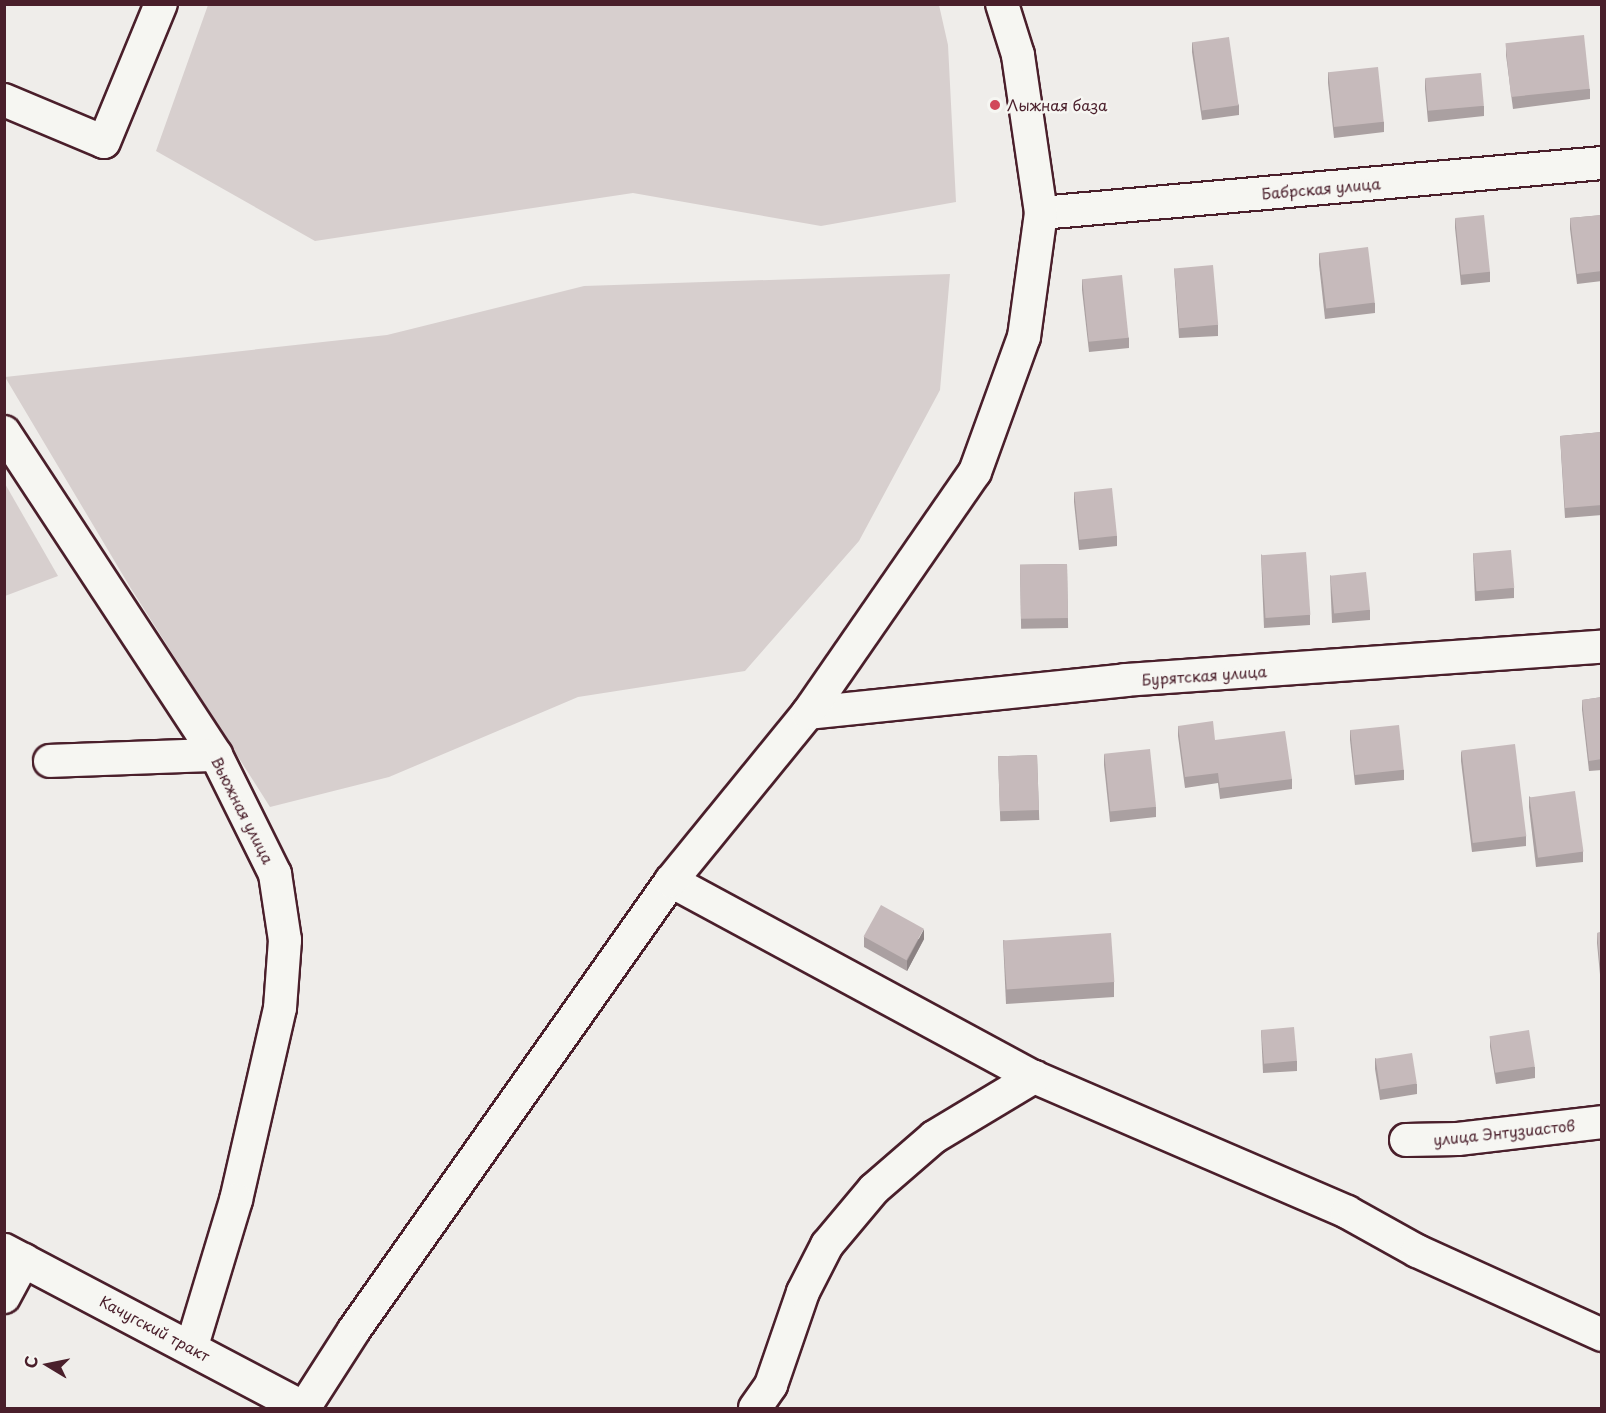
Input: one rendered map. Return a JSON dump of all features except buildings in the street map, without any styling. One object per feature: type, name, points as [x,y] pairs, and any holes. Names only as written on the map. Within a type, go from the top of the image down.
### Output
[{"type":"main road","name":"Качугский тракт","points":[[14,1255],[192,1346],[304,1408]]},
{"type":"street","points":[[4,100],[104,142],[161,4]]},
{"type":"street","points":[[304,1408],[354,1330],[671,882],[808,713],[975,472],[1024,337],[1041,213],[1018,55],[1002,4]]},
{"type":"street","name":"Бабрская улица","points":[[1041,213],[1602,163]]},
{"type":"street","name":"Вьюжная улица","points":[[4,432],[216,755],[275,874],[285,940],[280,1008],[241,1177],[192,1346]]},
{"type":"street","name":"Бурятская улица","points":[[808,713],[1125,680],[1602,647]]},
{"type":"street","points":[[50,761],[216,755]]},
{"type":"street","points":[[671,882],[1034,1077],[1347,1212],[1417,1251],[1602,1335]]},
{"type":"street","points":[[770,1401],[804,1292],[827,1245],[874,1189],[934,1137],[1034,1077]]},
{"type":"street","name":"улица Энтузиастов","points":[[1406,1140],[1458,1139],[1602,1122]]},
{"type":"street","points":[[4,1297],[14,1255]]},
{"type":"shaded area","points":[[208,5],[939,5],[948,45],[956,202],[821,226],[633,193],[315,241],[156,151]]},
{"type":"shaded area","points":[[950,274],[940,390],[859,541],[745,671],[578,697],[389,777],[270,807],[130,587],[5,377],[387,335],[584,286]]},
{"type":"shaded area","points":[[4,482],[58,576],[5,596],[4,596]]},
{"type":"place","name":"Лыжная база","points":[[995,105]]}]
